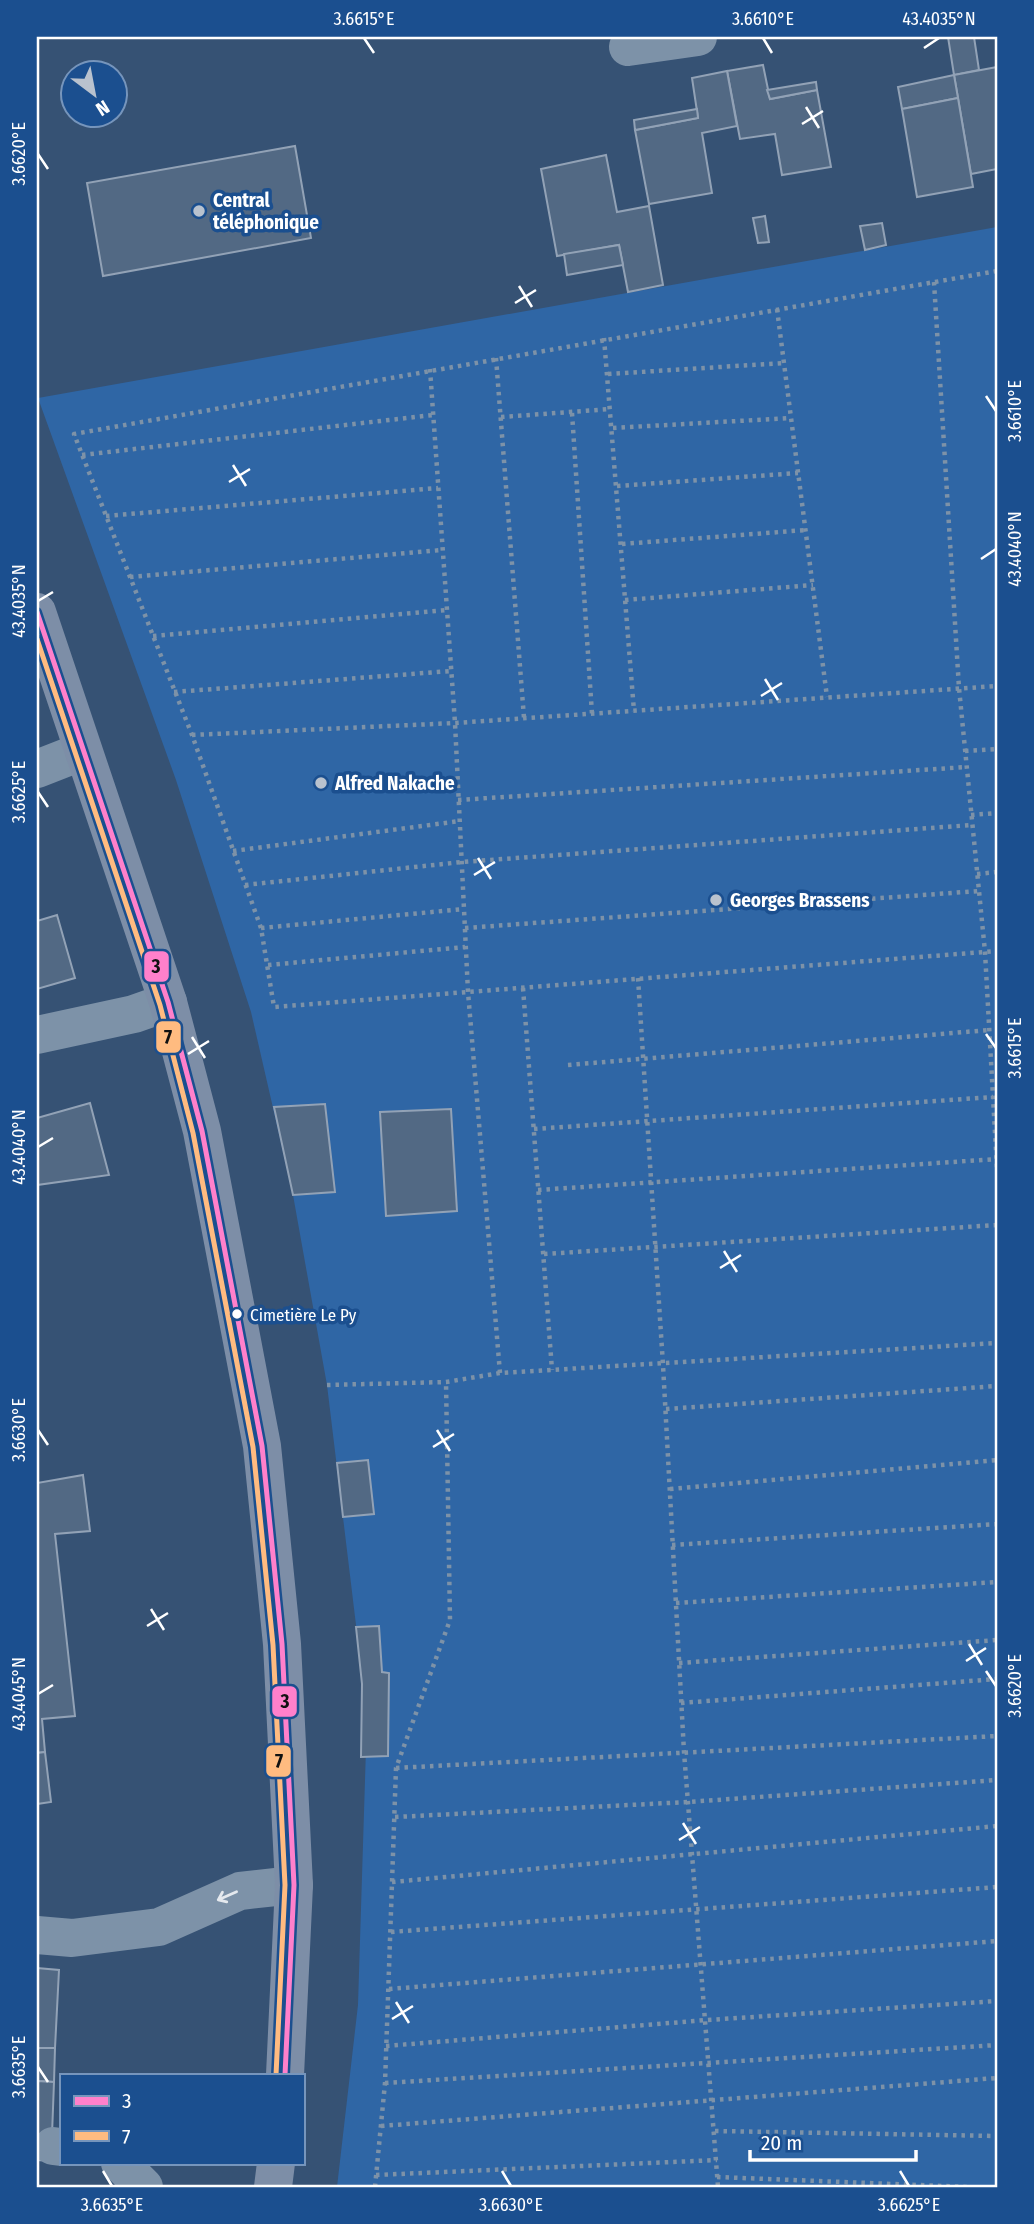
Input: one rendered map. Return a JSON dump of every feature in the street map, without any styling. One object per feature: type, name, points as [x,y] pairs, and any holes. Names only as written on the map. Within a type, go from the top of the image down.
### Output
[{"type":"main road","points":[[37,612],[168,1002],[202,1131],[262,1446],[282,1644],[294,1885],[285,2074]]},
{"type":"main road","points":[[273,2187],[276,2164]]},
{"type":"street","points":[[628,47],[698,37]]},
{"type":"street","points":[[37,769],[83,751]]},
{"type":"street","points":[[37,1035],[134,1014],[168,1002]]},
{"type":"street","points":[[37,1935],[72,1938],[159,1927],[240,1891],[294,1885]]},
{"type":"street","points":[[121,2164],[144,2187]]},
{"type":"path","points":[[997,271],[604,338],[74,434],[192,735],[246,885],[261,928],[274,1007],[997,951]]},
{"type":"path","points":[[934,282],[959,688],[985,952],[997,1169]]},
{"type":"path","points":[[777,309],[827,697]]},
{"type":"path","points":[[604,338],[634,711]]},
{"type":"path","points":[[496,358],[524,718]]},
{"type":"path","points":[[608,374],[784,363]]},
{"type":"path","points":[[430,369],[455,723],[468,992],[500,1373]]},
{"type":"path","points":[[501,417],[611,409]]},
{"type":"path","points":[[572,413],[592,714]]},
{"type":"path","points":[[82,455],[433,415]]},
{"type":"path","points":[[613,428],[791,418]]},
{"type":"path","points":[[617,486],[798,473]]},
{"type":"path","points":[[106,516],[438,488]]},
{"type":"path","points":[[621,544],[806,530]]},
{"type":"path","points":[[130,577],[442,550]]},
{"type":"path","points":[[625,600],[813,585]]},
{"type":"path","points":[[153,636],[447,610]]},
{"type":"path","points":[[174,692],[451,671]]},
{"type":"path","points":[[192,735],[455,723],[997,686]]},
{"type":"path","points":[[965,751],[997,749]]},
{"type":"path","points":[[458,800],[967,768]]},
{"type":"path","points":[[971,815],[997,813]]},
{"type":"path","points":[[233,851],[460,821]]},
{"type":"path","points":[[246,885],[462,862],[972,825]]},
{"type":"path","points":[[977,874],[997,872]]},
{"type":"path","points":[[465,928],[979,891]]},
{"type":"path","points":[[261,928],[464,909]]},
{"type":"path","points":[[268,965],[466,947]]},
{"type":"path","points":[[638,978],[666,1409],[684,1752],[718,2187]]},
{"type":"path","points":[[523,988],[552,1370]]},
{"type":"path","points":[[568,1065],[989,1030]]},
{"type":"path","points":[[534,1129],[993,1097]]},
{"type":"path","points":[[538,1190],[997,1158]]},
{"type":"path","points":[[544,1254],[997,1225]]},
{"type":"path","points":[[327,1385],[446,1382],[500,1373],[997,1343]]},
{"type":"path","points":[[375,2187],[385,2083],[396,1768],[450,1619],[446,1382]]},
{"type":"path","points":[[666,1409],[997,1386]]},
{"type":"path","points":[[670,1489],[997,1460]]},
{"type":"path","points":[[672,1545],[997,1524]]},
{"type":"path","points":[[676,1603],[997,1582]]},
{"type":"path","points":[[679,1663],[997,1640]]},
{"type":"path","points":[[681,1703],[997,1679]]},
{"type":"path","points":[[396,1768],[997,1736]]},
{"type":"path","points":[[395,1816],[688,1802],[997,1780]]},
{"type":"path","points":[[392,1882],[997,1826]]},
{"type":"path","points":[[391,1932],[997,1887]]},
{"type":"path","points":[[389,1989],[997,1941]]},
{"type":"path","points":[[386,2046],[707,2020],[997,2001]]},
{"type":"path","points":[[385,2083],[997,2045]]},
{"type":"path","points":[[381,2126],[997,2078]]},
{"type":"path","points":[[715,2131],[997,2136]]},
{"type":"path","points":[[376,2175],[717,2160]]},
{"type":"path","points":[[717,2177],[968,2187]]},
{"type":"shaded area","name":"Cimetière Le Py","points":[[997,227],[997,2187],[337,2187],[358,2005],[367,1716],[327,1385],[293,1195],[251,1012],[176,780],[38,398]]},
{"type":"building","points":[[948,37],[974,37],[979,70],[954,75]]},
{"type":"building","points":[[763,65],[770,99],[817,90],[831,167],[782,175],[775,134],[740,139],[727,71]]},
{"type":"building","points":[[997,67],[997,169],[971,174],[954,75]]},
{"type":"building","points":[[727,71],[737,126],[702,133],[712,193],[649,204],[635,130],[698,118],[692,78]]},
{"type":"building","points":[[954,75],[958,98],[902,109],[898,87]]},
{"type":"building","points":[[816,82],[817,90],[770,99],[767,90]]},
{"type":"building","points":[[958,98],[973,187],[917,197],[902,109]]},
{"type":"building","points":[[697,109],[698,118],[635,130],[634,120]]},
{"type":"building","name":"Central téléphonique","points":[[295,146],[311,238],[103,276],[87,183]]},
{"type":"building","points":[[606,155],[617,212],[649,206],[663,285],[628,292],[619,245],[557,256],[541,169]]},
{"type":"building","points":[[765,216],[769,242],[758,243],[753,218]]},
{"type":"building","points":[[882,223],[886,245],[865,250],[860,226]]},
{"type":"building","points":[[619,245],[623,265],[567,275],[564,254]]},
{"type":"building","points":[[57,915],[75,978],[37,989],[37,921]]},
{"type":"building","points":[[90,1103],[109,1175],[37,1185],[37,1118]]},
{"type":"building","points":[[325,1104],[335,1192],[293,1195],[274,1107]]},
{"type":"building","points":[[451,1109],[457,1211],[386,1216],[380,1112]]},
{"type":"building","points":[[368,1460],[374,1514],[343,1517],[337,1463]]},
{"type":"building","points":[[83,1475],[90,1531],[55,1534],[75,1716],[42,1719],[45,1752],[37,1753],[37,1483]]},
{"type":"building","points":[[379,1626],[382,1672],[389,1673],[388,1756],[361,1757],[362,1684],[356,1627]]},
{"type":"building","points":[[45,1752],[51,1802],[37,1804],[37,1753]]},
{"type":"building","points":[[37,1968],[59,1970],[55,2048],[37,2048]]},
{"type":"building","points":[[37,2048],[55,2048],[54,2082],[37,2081]]},
{"type":"building","points":[[37,2081],[54,2082],[51,2161],[37,2160]]},
{"type":"transit line","name":"3","points":[[37,612],[168,1002],[202,1131],[262,1446],[282,1644],[294,1885],[285,2074]]},
{"type":"transit line","name":"7","points":[[37,639],[160,1005],[193,1133],[253,1447],[273,1645],[285,1885],[276,2074]]},
{"type":"place","name":"Central téléphonique","points":[[199,211]]},
{"type":"place","name":"Alfred Nakache","points":[[321,783]]},
{"type":"place","name":"Georges Brassens","points":[[716,900]]},
{"type":"place","name":"Cimetière Le Py","points":[[237,1314]]}]
